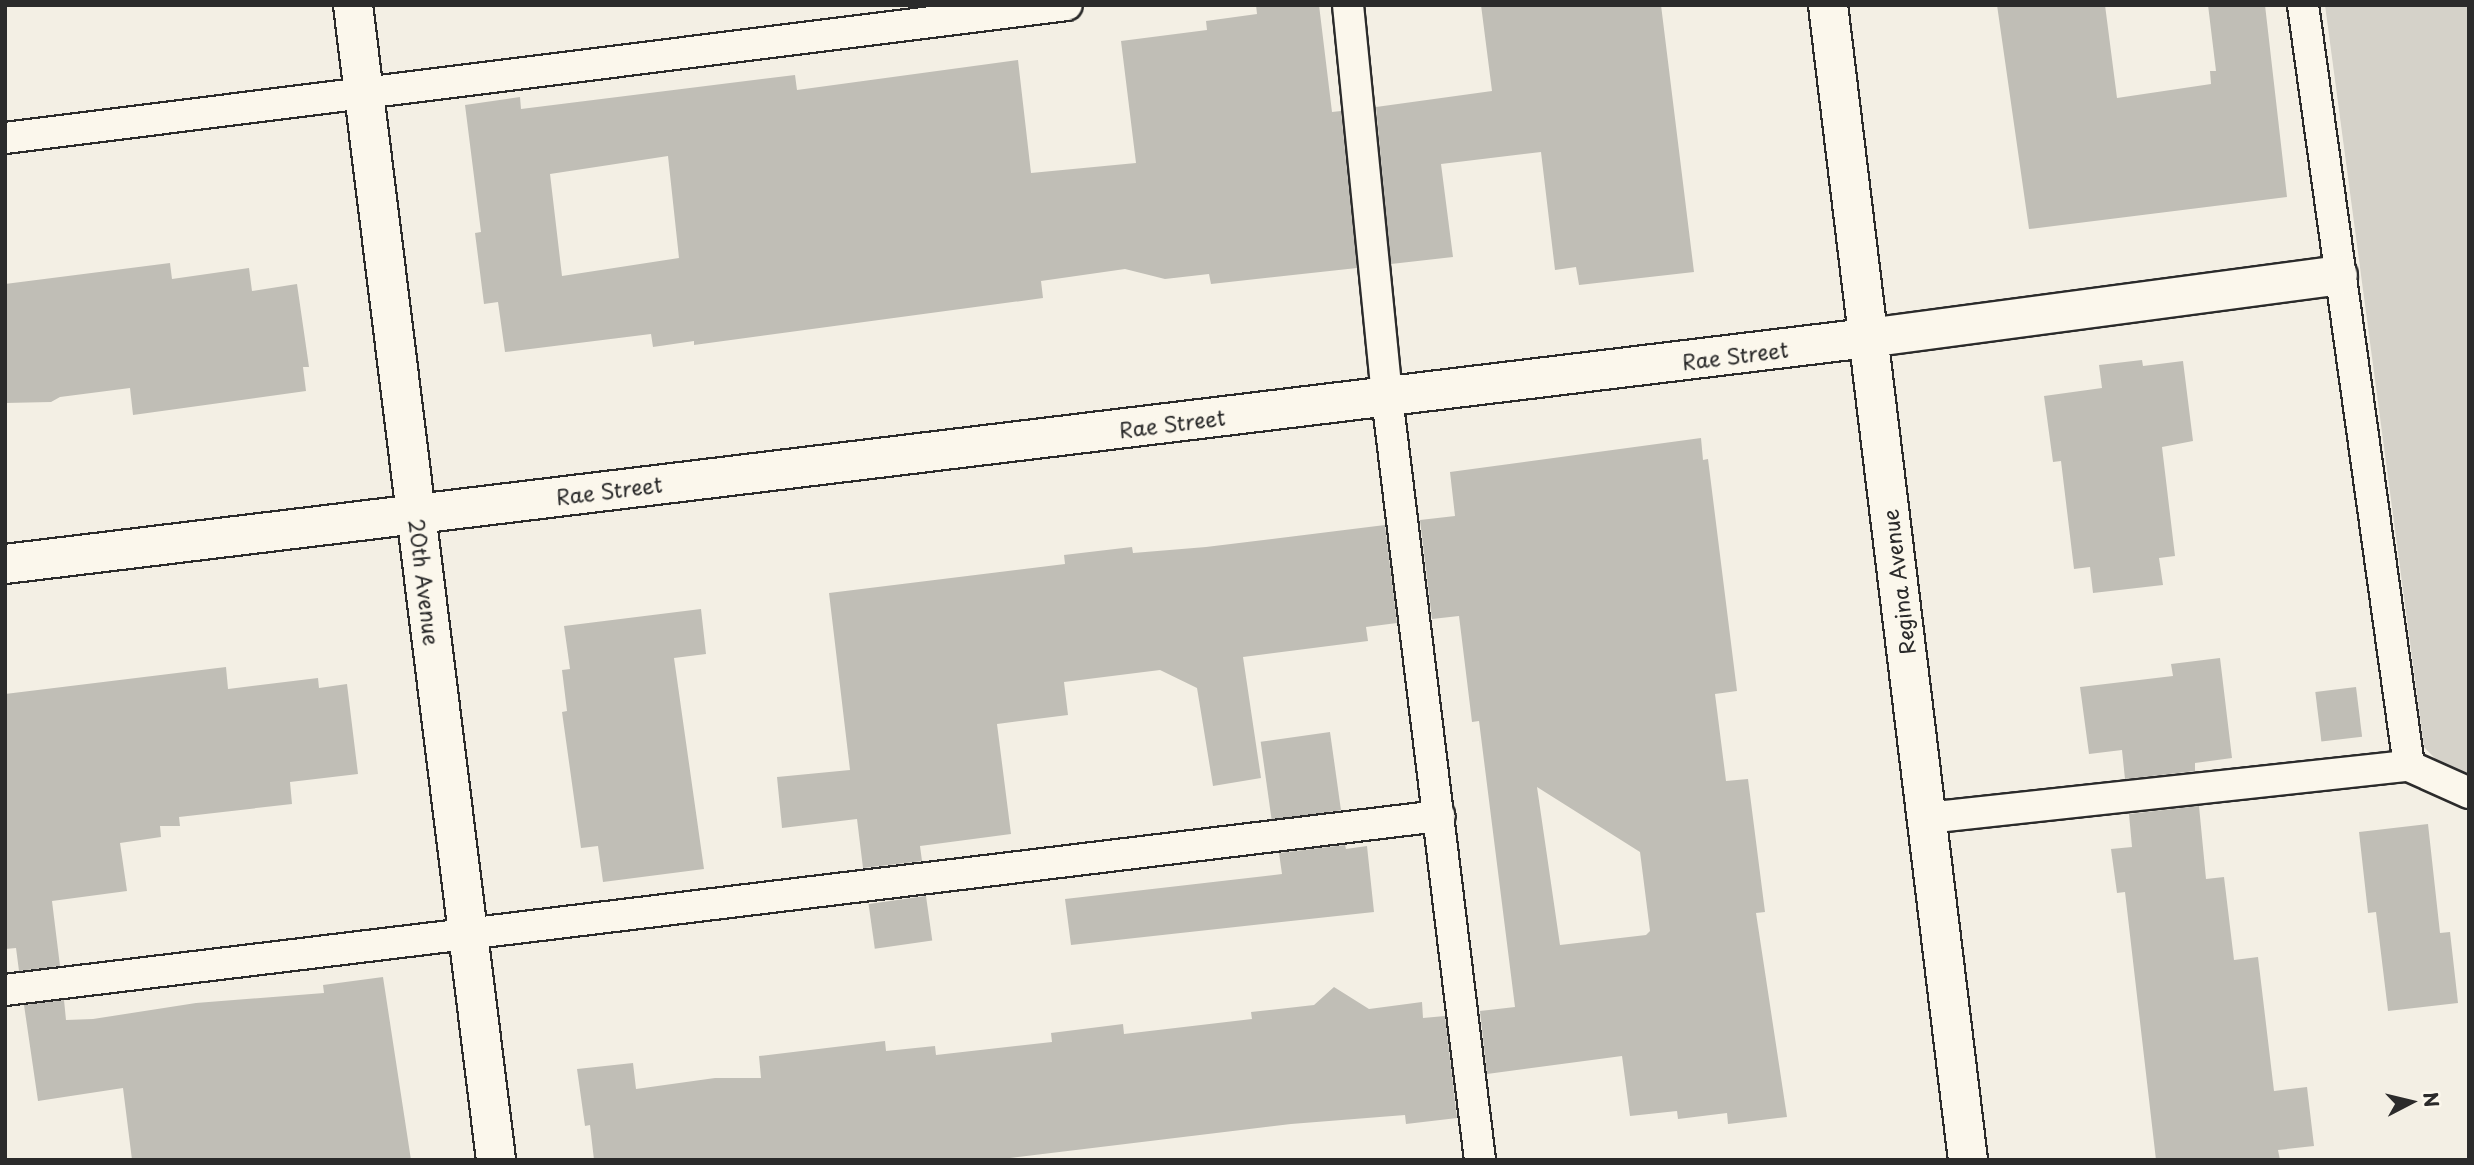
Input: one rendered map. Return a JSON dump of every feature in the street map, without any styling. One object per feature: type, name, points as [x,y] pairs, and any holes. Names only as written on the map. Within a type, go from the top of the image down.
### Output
[{"type":"street","name":"20th Avenue","points":[[353,5],[496,1160]]},
{"type":"street","name":"Regina Avenue","points":[[1828,5],[1968,1160]]},
{"type":"street","name":"Rae Street","points":[[5,564],[1868,338],[2338,275]]},
{"type":"lane","points":[[5,138],[1067,5]]},
{"type":"lane","points":[[1348,5],[1387,397],[1480,1160]]},
{"type":"lane","points":[[2303,5],[2338,275],[2409,766]]},
{"type":"lane","points":[[1927,818],[2409,766],[2469,793]]},
{"type":"lane","points":[[5,990],[1439,816]]},
{"type":"shaded area","points":[[2325,5],[2469,5],[2469,794],[2424,747]]},
{"type":"building","points":[[1256,5],[1319,5],[1332,112],[1341,111],[1357,268],[1211,284],[1209,274],[1165,279],[1125,269],[1041,281],[1043,298],[694,345],[694,341],[653,347],[651,334],[505,352],[498,302],[484,304],[475,233],[481,232],[465,105],[520,97],[521,109],[795,75],[797,90],[1018,60],[1031,173],[1136,163],[1121,41],[1207,30],[1206,21],[1257,14]],"holes":[[[668,156],[679,258],[562,276],[550,174]]]},
{"type":"building","points":[[1481,5],[1661,5],[1694,272],[1579,285],[1576,267],[1555,270],[1541,152],[1441,164],[1453,257],[1391,264],[1376,107],[1492,91]]},
{"type":"building","points":[[1997,5],[2105,5],[2117,98],[2211,84],[2210,71],[2216,71],[2208,5],[2265,5],[2287,197],[2029,229]]},
{"type":"building","points":[[170,263],[172,279],[249,268],[252,291],[297,284],[309,367],[303,367],[306,391],[133,415],[130,388],[60,397],[51,402],[5,403],[5,284]]},
{"type":"building","points":[[2142,360],[2143,366],[2183,361],[2193,441],[2162,447],[2175,556],[2159,558],[2163,585],[2093,593],[2090,567],[2074,569],[2061,461],[2053,462],[2044,396],[2102,388],[2099,365]]},
{"type":"building","points":[[1701,438],[1703,460],[1708,459],[1737,691],[1715,694],[1726,781],[1748,779],[1765,912],[1756,913],[1787,1117],[1728,1124],[1727,1113],[1678,1119],[1677,1111],[1630,1116],[1622,1056],[1487,1074],[1480,1011],[1515,1007],[1479,721],[1472,722],[1459,616],[1432,619],[1420,520],[1455,516],[1450,472]],"holes":[[[1537,787],[1640,852],[1650,931],[1646,935],[1560,945]]]},
{"type":"building","points":[[1385,525],[1397,623],[1366,627],[1368,641],[1243,657],[1261,778],[1213,786],[1197,688],[1160,670],[1064,682],[1068,715],[997,724],[1011,834],[920,846],[922,861],[863,868],[857,819],[782,828],[777,777],[850,770],[829,593],[1065,564],[1064,555],[1132,547],[1133,553],[1206,547]]},
{"type":"building","points":[[701,609],[706,654],[674,658],[704,869],[603,882],[598,846],[581,848],[562,712],[567,711],[562,670],[570,669],[564,626]]},
{"type":"building","points":[[2220,658],[2232,758],[2195,763],[2195,771],[2125,779],[2122,750],[2089,754],[2080,687],[2173,676],[2171,664]]},
{"type":"building","points":[[226,667],[228,689],[318,678],[319,688],[347,684],[358,774],[290,782],[292,804],[179,817],[180,826],[160,826],[161,837],[120,843],[127,891],[52,901],[60,966],[19,971],[16,948],[5,949],[5,694]]},
{"type":"building","points":[[2356,687],[2362,737],[2321,742],[2315,692]]},
{"type":"building","points":[[1330,732],[1341,810],[1272,820],[1261,742]]},
{"type":"building","points":[[2199,806],[2206,879],[2224,877],[2234,960],[2258,957],[2274,1091],[2307,1087],[2314,1146],[2278,1150],[2280,1160],[2156,1160],[2125,892],[2117,893],[2111,849],[2132,847],[2129,814]]},
{"type":"building","points":[[2428,824],[2440,933],[2450,932],[2458,1003],[2388,1011],[2376,912],[2368,913],[2359,832]]},
{"type":"building","points":[[1345,845],[1346,849],[1367,846],[1374,912],[1071,945],[1065,899],[1282,874],[1279,853]]},
{"type":"building","points":[[926,896],[932,941],[875,949],[869,904]]},
{"type":"building","points":[[383,977],[411,1160],[132,1160],[123,1088],[38,1101],[24,1005],[64,1000],[66,1020],[93,1019],[196,1003],[324,993],[323,985]]},
{"type":"building","points":[[1334,987],[1369,1009],[1422,1002],[1423,1018],[1445,1016],[1457,1118],[1406,1124],[1405,1115],[1291,1124],[994,1160],[594,1160],[590,1125],[585,1126],[577,1069],[633,1063],[636,1089],[715,1078],[761,1078],[759,1056],[885,1041],[886,1051],[935,1046],[936,1055],[1052,1042],[1051,1033],[1123,1024],[1124,1034],[1252,1019],[1251,1012],[1314,1005]]}]
